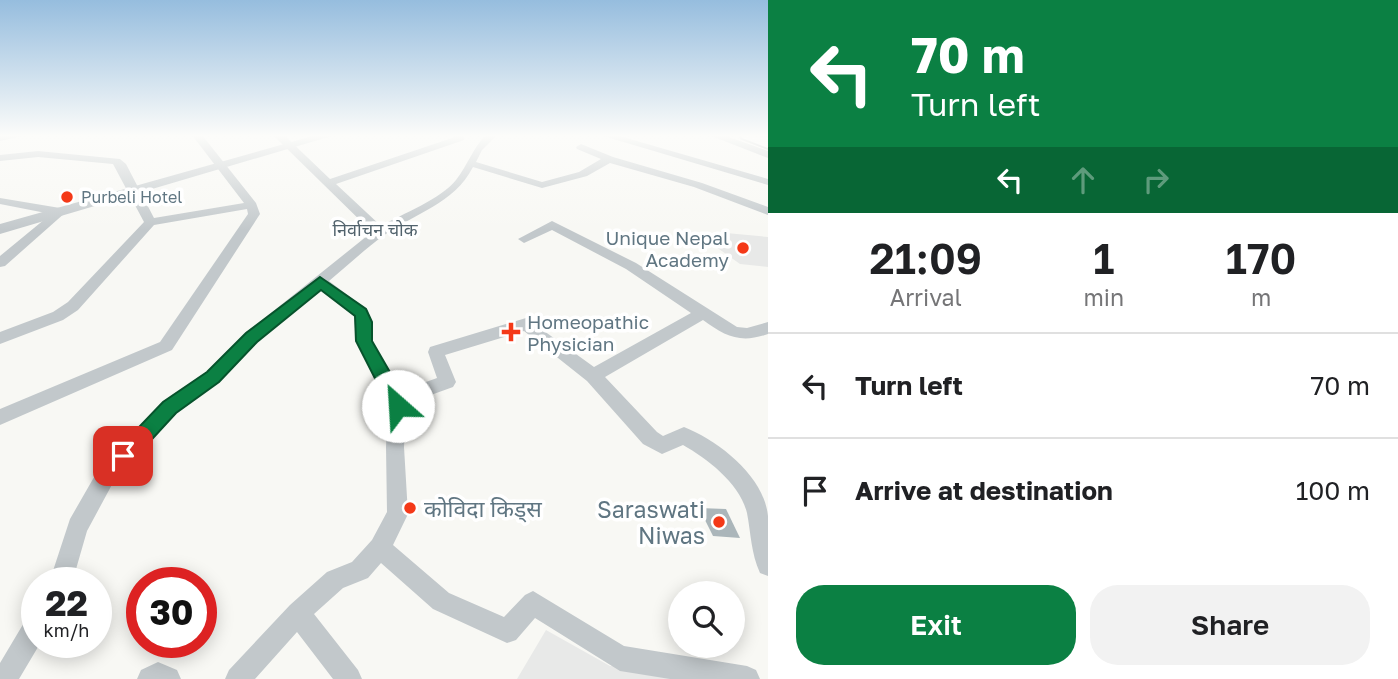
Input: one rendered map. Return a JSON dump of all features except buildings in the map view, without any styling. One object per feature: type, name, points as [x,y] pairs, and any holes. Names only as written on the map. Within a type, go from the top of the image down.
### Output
[{"type":"street","points":[[122,167],[150,222]]},
{"type":"street","points":[[0,229],[213,167]]},
{"type":"street","points":[[0,417],[166,346],[254,214],[252,205],[220,167]]},
{"type":"street","points":[[311,167],[380,232]]},
{"type":"street","points":[[328,183],[374,167]]},
{"type":"street","points":[[65,567],[78,527],[108,472],[170,408],[213,377],[251,337],[380,232],[446,194],[460,181],[468,167]]},
{"type":"street","points":[[499,167],[541,185],[583,174],[596,167]]},
{"type":"street","points":[[636,167],[698,184],[768,211]]},
{"type":"street","points":[[715,167],[768,182]]},
{"type":"street","points":[[0,201],[60,212]]},
{"type":"street","points":[[0,338],[58,316],[73,306],[150,222],[252,205]]},
{"type":"street","points":[[0,263],[60,212]]},
{"type":"street","points":[[524,239],[552,225],[631,266],[738,336],[747,337],[768,328]]},
{"type":"street","points":[[239,679],[298,614],[335,580],[360,570],[380,548],[398,514],[395,447],[397,400],[364,341],[365,322],[361,313],[320,282]]},
{"type":"street","points":[[593,376],[703,313]]},
{"type":"street","points":[[397,400],[447,382],[436,352],[526,324],[593,376],[650,438],[662,445],[684,436],[696,442],[734,475],[750,495],[758,514],[760,550],[768,565]]},
{"type":"street","points":[[380,548],[441,601],[507,631],[533,603],[620,658],[742,678]]},
{"type":"street","points":[[298,614],[349,679]]},
{"type":"street","points":[[5,679],[21,652]]},
{"type":"street","points":[[150,679],[158,675],[168,679]]},
{"type":"shaded area","name":"Unique Nepal Academy","points":[[726,233],[768,237],[768,267],[740,264],[712,244],[728,237]]},
{"type":"shaded area","points":[[546,630],[610,666],[661,668],[694,679],[517,679]]},
{"type":"place","name":"Purbeli Hotel","points":[[67,197]]},
{"type":"place","name":"Unique Nepal Academy","points":[[743,248]]},
{"type":"place","name":"Homeopathic Physician","points":[[511,332]]},
{"type":"place","name":"कोविदा किड्स","points":[[410,508]]},
{"type":"place","name":"Saraswati Niwas","points":[[719,522]]},
{"type":"district","name":"निर्वाचन चोक","points":[[375,229]]},
{"type":"route","points":[[123,456],[170,408],[213,377],[251,337],[320,282],[361,313],[365,322],[364,341],[398,406]]}]
